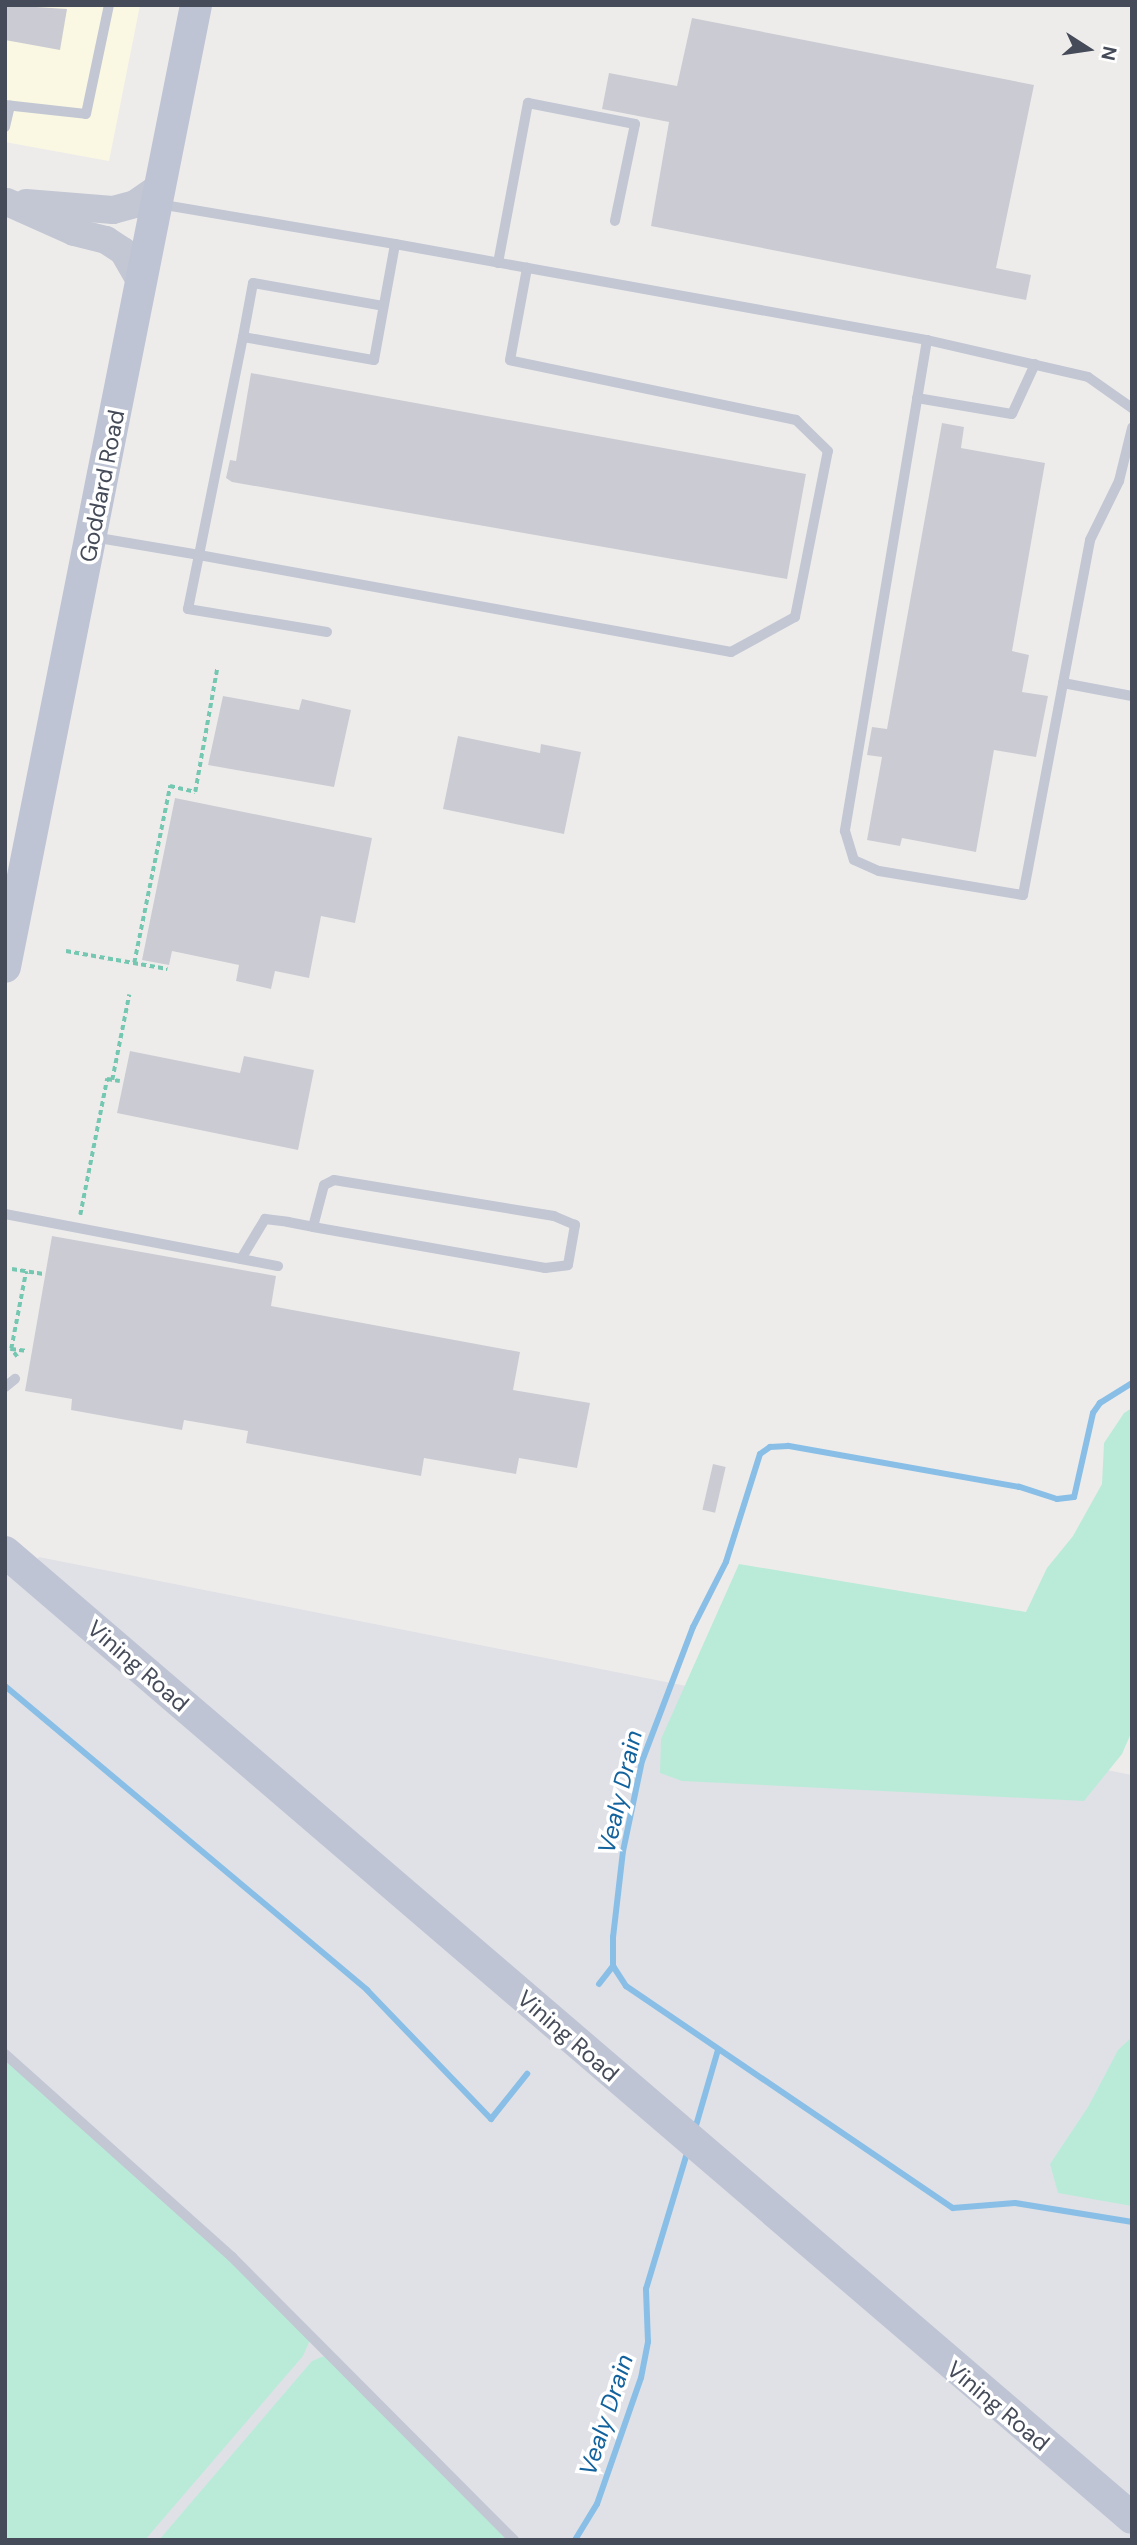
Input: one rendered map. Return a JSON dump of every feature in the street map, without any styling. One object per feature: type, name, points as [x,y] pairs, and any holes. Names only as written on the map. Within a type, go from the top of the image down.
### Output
[{"type":"main road","name":"Goddard Road","points":[[5,967],[196,5]]},
{"type":"main road","name":"Vining Road","points":[[5,1552],[1132,2518]]},
{"type":"street","points":[[6,202],[113,210],[158,195]]},
{"type":"street","points":[[6,202],[63,228],[106,240],[123,251],[141,282]]},
{"type":"lane","points":[[5,127],[8,105],[86,114],[109,5]]},
{"type":"lane","points":[[498,263],[528,103],[635,124],[615,221]]},
{"type":"lane","points":[[158,195],[395,244],[927,340],[1088,377],[1132,408]]},
{"type":"lane","points":[[243,337],[374,360],[395,244]]},
{"type":"lane","points":[[92,537],[731,652],[795,617],[828,451],[796,420],[510,360],[527,268]]},
{"type":"lane","points":[[327,632],[188,609],[253,283],[383,306]]},
{"type":"lane","points":[[927,340],[845,831],[854,860],[879,871],[1023,895],[1090,540],[1119,481],[1132,428]]},
{"type":"lane","points":[[917,398],[1012,414],[1035,364]]},
{"type":"lane","points":[[1063,683],[1132,696]]},
{"type":"lane","points":[[241,1259],[265,1219],[545,1268],[568,1265],[575,1226],[554,1216],[334,1180],[324,1185],[313,1227]]},
{"type":"lane","points":[[5,1214],[278,1266]]},
{"type":"lane","points":[[5,1387],[15,1379]]},
{"type":"lane","points":[[5,2054],[232,2257],[514,2540]]},
{"type":"path","points":[[134,963],[170,786],[195,792],[217,668]]},
{"type":"path","points":[[66,951],[167,969]]},
{"type":"path","points":[[112,1080],[129,995]]},
{"type":"path","points":[[77,1227],[107,1079],[120,1082]]},
{"type":"path","points":[[12,1269],[44,1274]]},
{"type":"path","points":[[17,1357],[11,1349],[26,1271]]},
{"type":"path","points":[[11,1349],[28,1351]]},
{"type":"shaded area","points":[[5,5],[140,5],[109,161],[5,142]]},
{"type":"shaded area","points":[[39,1557],[1132,1775],[1132,2540],[5,2540],[5,1566],[20,1578]]},
{"type":"green space","points":[[1132,1408],[1132,1731],[1122,1754],[1084,1801],[682,1781],[660,1773],[661,1739],[739,1564],[1026,1612],[1047,1568],[1073,1536],[1102,1484],[1104,1443],[1124,1413]]},
{"type":"green space","points":[[1132,2037],[1132,2206],[1058,2193],[1050,2164],[1088,2107],[1118,2050]]},
{"type":"green space","points":[[5,2060],[307,2326],[310,2340],[303,2356],[145,2540],[5,2540]]},
{"type":"green space","points":[[324,2356],[516,2540],[159,2540],[312,2361]]},
{"type":"building","points":[[5,5],[67,9],[60,50],[5,40]]},
{"type":"building","points":[[692,18],[1034,85],[996,268],[1031,275],[1026,300],[651,226],[669,122],[602,109],[609,73],[677,86]]},
{"type":"building","points":[[251,373],[806,474],[787,579],[232,482],[226,478],[230,460],[236,461]]},
{"type":"building","points":[[942,423],[964,427],[961,448],[1045,463],[1012,651],[1029,655],[1022,692],[1048,696],[1036,757],[994,750],[976,852],[902,838],[900,846],[867,840],[882,757],[867,755],[872,727],[887,729]]},
{"type":"building","points":[[223,696],[299,710],[302,699],[351,710],[334,787],[208,765]]},
{"type":"building","points":[[458,736],[540,753],[541,744],[581,752],[564,834],[443,809]]},
{"type":"building","points":[[175,798],[372,838],[355,923],[321,916],[309,978],[275,971],[271,989],[236,981],[239,965],[172,951],[169,965],[142,960]]},
{"type":"building","points":[[130,1051],[240,1073],[244,1056],[314,1070],[298,1150],[117,1113]]},
{"type":"building","points":[[52,1236],[276,1276],[271,1306],[520,1352],[513,1390],[590,1403],[577,1468],[519,1458],[516,1474],[424,1458],[421,1476],[246,1443],[248,1431],[184,1420],[182,1430],[71,1410],[72,1399],[25,1391]]},
{"type":"building","points":[[713,1464],[726,1467],[715,1513],[702,1510]]},
{"type":"waterway","name":"Vealy Drain","points":[[1132,1383],[1100,1403],[1093,1413],[1074,1497],[1057,1499],[1019,1487],[788,1446],[770,1447],[760,1454],[726,1562],[693,1627],[642,1761],[623,1851],[613,1937],[613,1966],[626,1986],[953,2208],[1015,2203],[1132,2222]]},
{"type":"waterway","points":[[5,1686],[367,1990],[491,2119],[527,2074]]},
{"type":"waterway","points":[[599,1984],[613,1966]]},
{"type":"waterway","name":"Vealy Drain","points":[[695,2129],[718,2050]]},
{"type":"waterway","name":"Vealy Drain","points":[[575,2540],[597,2504],[641,2378],[648,2342],[646,2289],[688,2150]]}]
